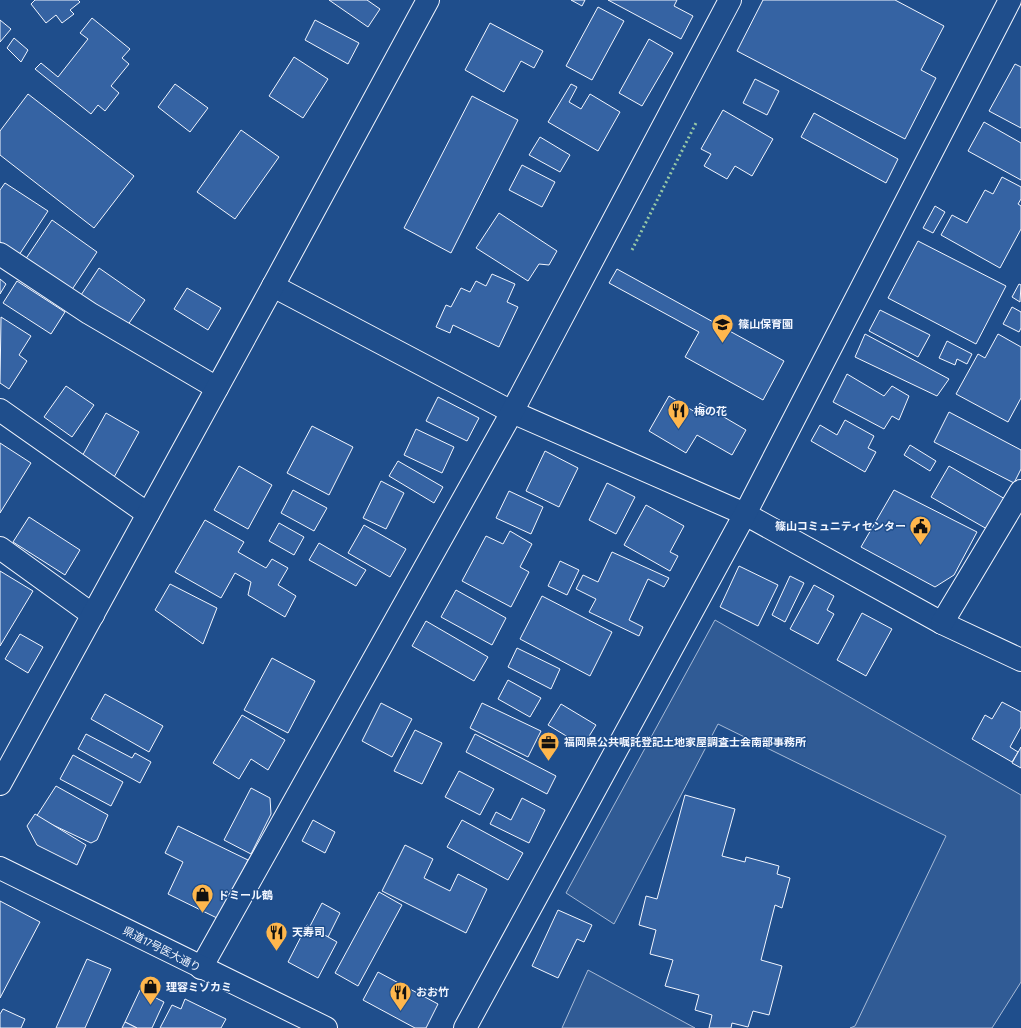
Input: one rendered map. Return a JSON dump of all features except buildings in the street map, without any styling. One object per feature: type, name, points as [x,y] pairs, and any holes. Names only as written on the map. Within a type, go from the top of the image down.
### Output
[{"type":"street","points":[[0,784],[428,0]]},
{"type":"street","points":[[202,968],[512,412],[730,0]]},
{"type":"street","points":[[466,1028],[745,514],[1010,0]]},
{"type":"street","points":[[0,254],[90,313],[217,388]]},
{"type":"street","points":[[273,286],[512,412],[745,514],[942,623],[1021,660]]},
{"type":"street","points":[[0,410],[148,514]]},
{"type":"street","points":[[942,623],[1021,492]]},
{"type":"street","points":[[0,548],[93,615]]},
{"type":"street","name":"県道17号医大通り","points":[[0,868],[326,1028]]},
{"type":"shaded area","points":[[715,620],[1021,795],[1021,982],[992,1028],[850,1028],[855,1026],[946,836],[718,724],[614,924],[566,893]]},
{"type":"shaded area","points":[[588,970],[695,1028],[562,1028]]},
{"type":"hedge","points":[[632,250],[696,123]]},
{"type":"place","name":"篠山保育園","points":[[723,344]]},
{"type":"place","name":"梅の花","points":[[678,430]]},
{"type":"place","name":"篠山コミュニティセンター","points":[[921,546]]},
{"type":"place","name":"福岡県公共嘱託登記土地家屋調査士会南部事務所","points":[[548,762]]},
{"type":"place","name":"ドミール鶴","points":[[203,914]]},
{"type":"place","name":"天寿司","points":[[277,952]]},
{"type":"place","name":"理容ミゾカミ","points":[[151,1006]]},
{"type":"place","name":"おお竹","points":[[400,1012]]}]
